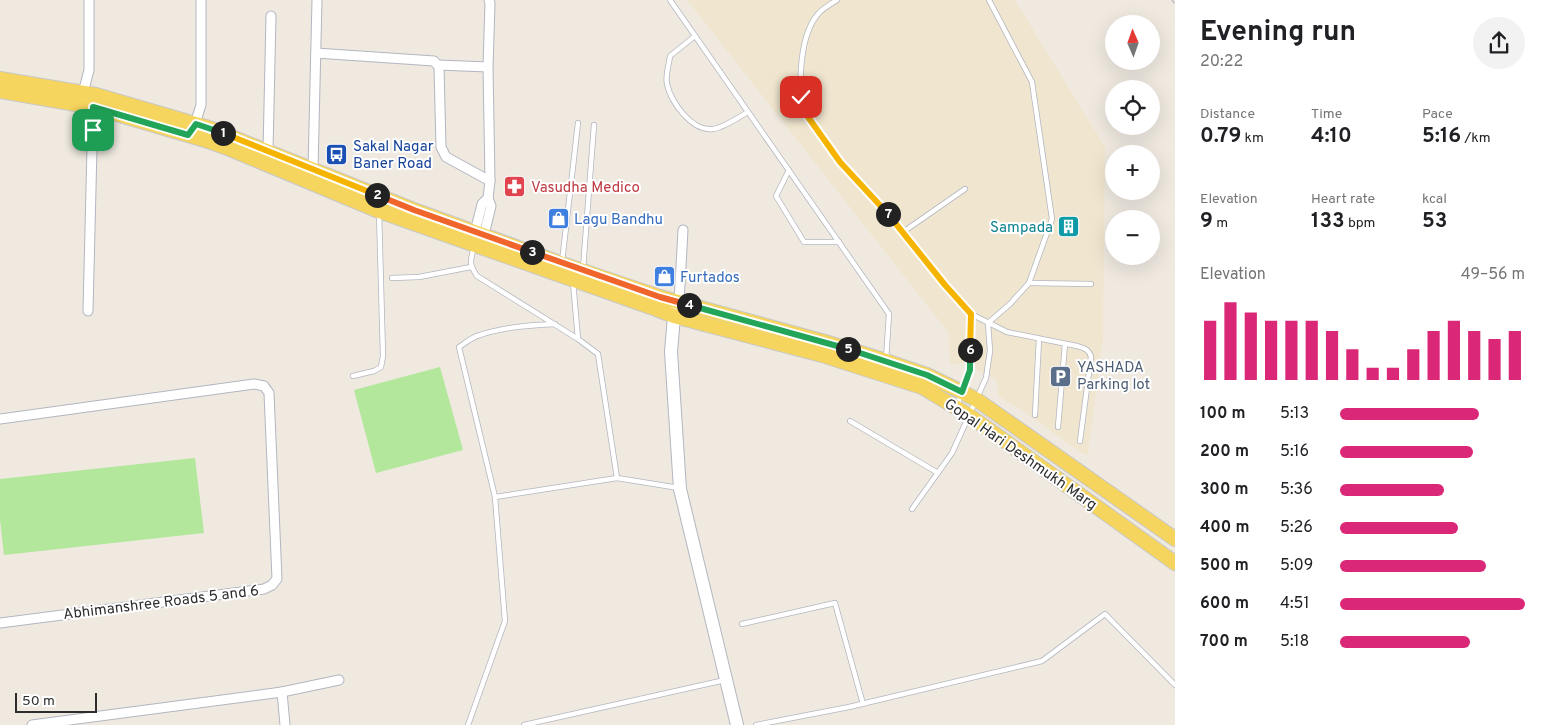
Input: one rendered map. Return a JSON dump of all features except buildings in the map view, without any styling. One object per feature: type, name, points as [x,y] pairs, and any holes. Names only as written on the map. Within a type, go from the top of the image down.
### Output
[{"type":"main road","name":"Gopal Hari Deshmukh Marg","points":[[0,78],[124,102],[192,129],[230,149],[379,211],[478,238],[562,264],[578,276]]},
{"type":"main road","name":"Gopal Hari Deshmukh Marg","points":[[0,91],[93,107],[235,137],[478,238],[578,276],[922,387],[970,416],[1175,563]]},
{"type":"main road","name":"Gopal Hari Deshmukh Marg","points":[[676,309],[826,342],[927,375],[977,400],[1175,540]]},
{"type":"street","points":[[83,93],[88,70],[88,0]]},
{"type":"street","points":[[192,129],[201,104],[201,0]]},
{"type":"street","points":[[313,169],[316,0]]},
{"type":"street","points":[[478,238],[482,204],[488,198],[490,181],[489,0]]},
{"type":"street","points":[[268,151],[271,16]]},
{"type":"street","points":[[316,53],[431,60],[438,65],[488,67]]},
{"type":"street","points":[[438,65],[441,148],[446,157],[490,181]]},
{"type":"street","points":[[88,310],[93,107]]},
{"type":"street","points":[[683,230],[671,352],[680,489],[737,725]]},
{"type":"street","name":"Abhimanshree Roads 5 and 6","points":[[0,419],[254,384],[264,386],[269,393],[277,579],[272,585],[264,588],[0,623]]},
{"type":"street","points":[[32,725],[282,692],[339,680]]},
{"type":"street","points":[[282,692],[284,725]]},
{"type":"lane","points":[[670,0],[889,314],[886,361]]},
{"type":"lane","points":[[837,0],[818,14],[808,33],[800,70],[803,108],[840,162],[885,210],[945,285],[971,314],[1007,332],[1086,349],[1090,352],[1091,357],[1080,441]]},
{"type":"lane","points":[[988,323],[1010,304],[1029,283],[1052,219],[1032,82],[989,0]]},
{"type":"lane","points":[[695,36],[670,56],[667,83],[674,101],[684,115],[701,129],[715,130],[748,112]]},
{"type":"lane","points":[[562,264],[578,123]]},
{"type":"lane","points":[[578,338],[578,276],[594,125]]},
{"type":"lane","points":[[789,170],[776,196],[804,242],[839,242]]},
{"type":"lane","points":[[903,232],[965,189]]},
{"type":"lane","points":[[353,376],[374,372],[381,367],[383,356],[379,211]]},
{"type":"lane","points":[[478,238],[470,262],[477,276],[578,338],[598,354],[617,478]]},
{"type":"lane","points":[[392,278],[419,277],[471,267]]},
{"type":"lane","points":[[1029,283],[1091,284]]},
{"type":"lane","points":[[957,408],[970,370],[971,314]]},
{"type":"lane","points":[[912,509],[952,453],[986,378],[990,351],[988,323]]},
{"type":"lane","points":[[468,725],[505,621],[495,497],[459,347],[478,335],[534,325],[555,324]]},
{"type":"lane","points":[[1035,415],[1039,340]]},
{"type":"lane","points":[[1058,427],[1065,344]]},
{"type":"lane","points":[[850,421],[938,473]]},
{"type":"lane","points":[[495,497],[617,478],[680,489]]},
{"type":"lane","points":[[742,624],[835,603],[864,704]]},
{"type":"lane","points":[[756,725],[864,704],[1042,661],[1105,614],[1175,685]]},
{"type":"lane","points":[[524,725],[726,680]]},
{"type":"path","points":[[1172,0],[1175,4]]},
{"type":"shaded area","points":[[687,0],[1015,0],[1105,147],[1103,339],[1088,455],[1083,454],[1026,413],[999,397],[996,380],[964,363],[950,365],[948,332]]},
{"type":"green space","points":[[440,367],[463,450],[376,473],[354,390]]},
{"type":"green space","points":[[195,458],[204,533],[4,555],[0,520],[0,479]]},
{"type":"place","name":"Sakal Nagar Baner Road","points":[[337,155]]},
{"type":"place","name":"Vasudha Medico","points":[[515,187]]},
{"type":"place","name":"Lagu Bandhu","points":[[558,219]]},
{"type":"place","name":"Sampada","points":[[1069,227]]},
{"type":"place","name":"Furtados","points":[[664,277]]},
{"type":"place","name":"YASHADA Parking lot","points":[[1061,376]]},
{"type":"route","points":[[93,130],[93,107],[188,135],[196,124],[235,137],[414,210],[571,267],[660,297],[724,316],[826,342],[886,361],[927,375],[962,392],[970,370],[971,314],[945,285],[885,210],[840,162],[808,117],[803,108],[801,97]]}]
